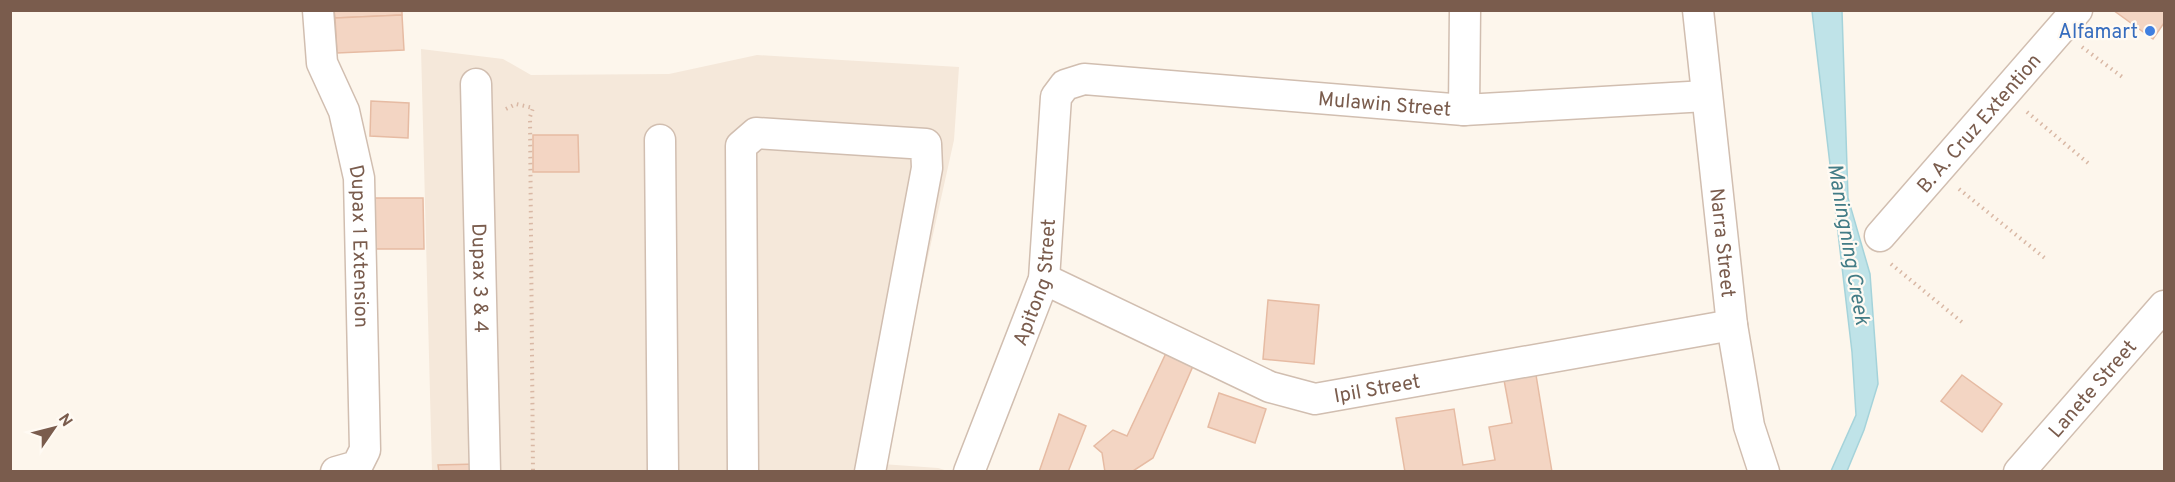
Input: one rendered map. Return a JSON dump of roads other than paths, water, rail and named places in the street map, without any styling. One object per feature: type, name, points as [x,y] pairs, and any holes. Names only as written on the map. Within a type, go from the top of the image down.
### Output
[{"type":"street","name":"Dupax 1 Extension","points":[[318,10],[322,63],[344,111],[358,178],[365,450],[357,466],[336,471]]},
{"type":"street","points":[[1464,110],[1465,10]]},
{"type":"street","name":"Narra Street","points":[[1698,10],[1732,325],[1749,426],[1764,471]]},
{"type":"street","name":"B. A. Cruz Extention","points":[[1880,236],[2069,21]]},
{"type":"street","name":"Mulawin Street","points":[[1065,85],[1084,79],[1464,110],[1706,96]]},
{"type":"street","name":"Dupax 3 & 4","points":[[476,84],[485,471]]},
{"type":"street","name":"Apitong Street","points":[[969,471],[1044,279],[1056,98],[1065,85]]},
{"type":"street","points":[[743,471],[741,146],[756,133],[927,144],[927,168],[870,471]]},
{"type":"street","points":[[660,140],[663,471]]},
{"type":"street","name":"Ipil Street","points":[[1044,279],[1270,387],[1315,399],[1732,325]]},
{"type":"street","name":"Lanete Street","points":[[2019,471],[2164,306]]},
{"type":"water","name":"Maningning Creek","points":[[1812,11],[1842,11],[1848,198],[1870,274],[1878,384],[1864,430],[1847,471],[1831,471],[1856,415],[1852,352]]},
{"type":"place","name":"Alfamart","points":[[2150,31]]}]
